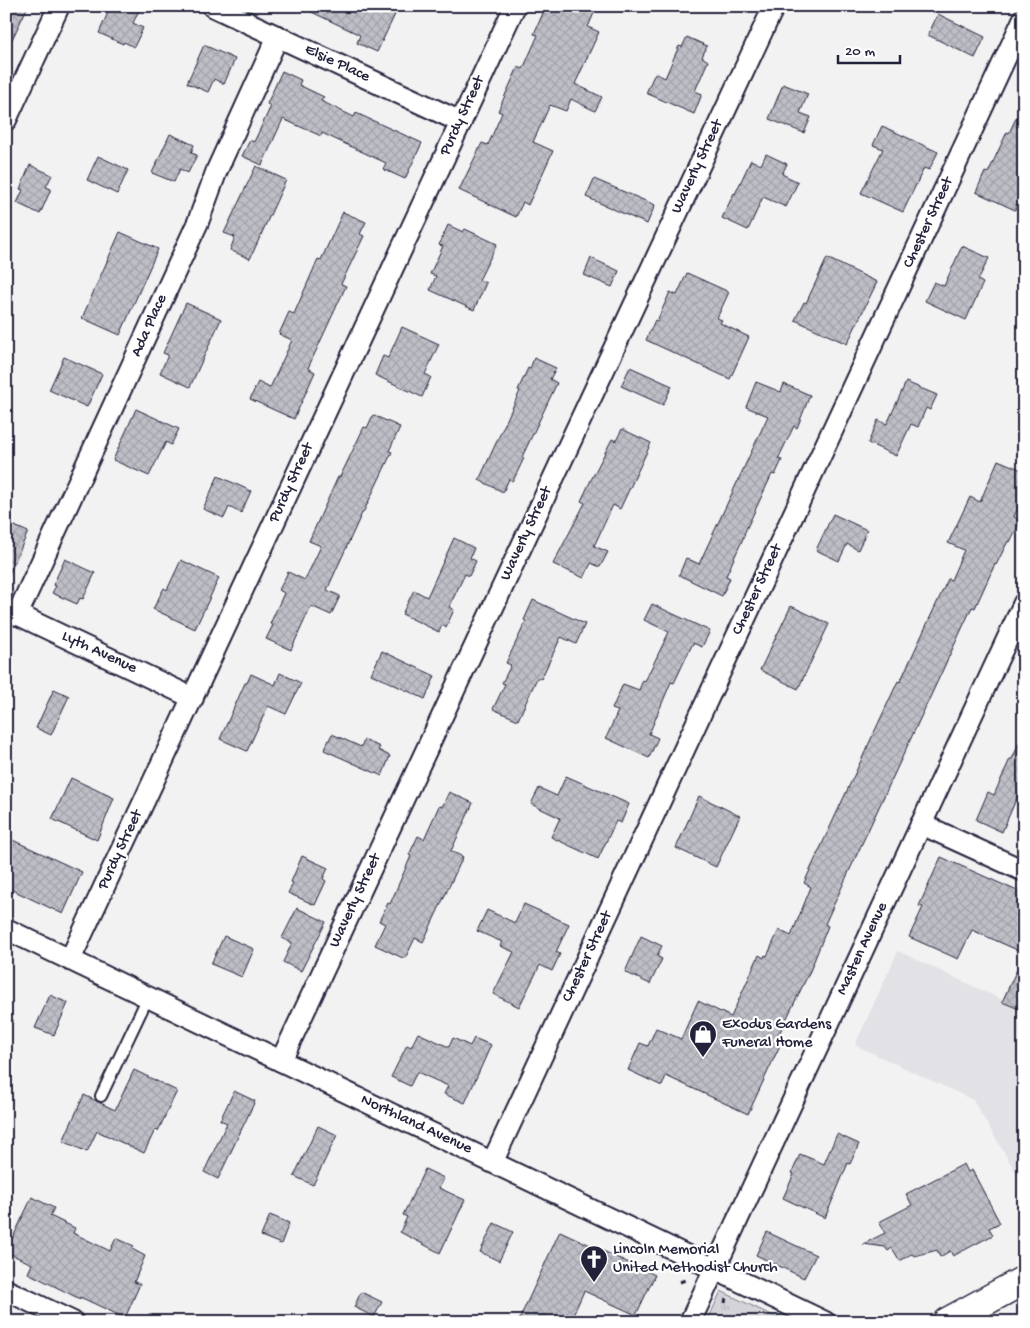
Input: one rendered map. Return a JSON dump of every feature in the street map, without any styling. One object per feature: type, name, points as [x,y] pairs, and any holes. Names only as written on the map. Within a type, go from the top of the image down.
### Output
[{"type":"main road","points":[[947,1322],[1024,1280]]},
{"type":"street","points":[[6,120],[60,6]]},
{"type":"street","name":"Elsie Place","points":[[212,6],[461,122]]},
{"type":"street","name":"Purdy Street","points":[[70,960],[515,6]]},
{"type":"street","name":"Waverly Street","points":[[281,1061],[774,6]]},
{"type":"street","name":"Chester Street","points":[[493,1162],[1024,18]]},
{"type":"street","name":"Ada Place","points":[[12,612],[198,222],[217,170],[278,36]]},
{"type":"street","name":"Masten Avenue","points":[[690,1322],[1024,603]]},
{"type":"street","name":"Lyth Avenue","points":[[12,612],[193,698]]},
{"type":"street","points":[[921,824],[1024,871]]},
{"type":"street","name":"Northland Avenue","points":[[6,929],[825,1322]]},
{"type":"street","points":[[6,1290],[73,1322]]},
{"type":"lane","points":[[100,1096],[148,997]]},
{"type":"path","points":[[725,1303],[726,1297]]},
{"type":"path","points":[[868,1322],[871,1316]]},
{"type":"shaded area","points":[[898,951],[1024,1010],[1024,1186],[973,1100],[855,1045]]},
{"type":"green space","points":[[721,1291],[786,1322],[707,1322]]},
{"type":"building","points":[[6,6],[28,6],[6,52]]},
{"type":"building","points":[[125,6],[141,6],[133,23],[143,28],[134,47],[99,33],[110,8],[121,13]]},
{"type":"building","points":[[299,6],[399,6],[377,52],[357,43],[360,35]]},
{"type":"building","points":[[546,6],[597,6],[588,27],[599,32],[575,84],[602,97],[595,111],[571,99],[566,111],[550,105],[533,142],[553,151],[528,205],[523,202],[516,217],[459,190],[482,143],[488,145],[502,113],[498,111],[518,67],[523,69],[538,35],[534,34]]},
{"type":"building","points":[[938,14],[985,37],[975,58],[928,35]]},
{"type":"building","points":[[687,37],[707,46],[702,57],[708,61],[695,91],[702,94],[694,114],[646,93],[655,73],[665,78],[679,46],[682,47]]},
{"type":"building","points":[[204,45],[235,59],[224,84],[214,79],[208,92],[187,83]]},
{"type":"building","points":[[282,71],[301,80],[299,85],[324,97],[321,101],[354,117],[356,113],[422,143],[405,179],[383,169],[386,163],[322,133],[321,136],[283,119],[262,165],[242,156],[250,140],[254,142],[271,106],[267,104]]},
{"type":"building","points":[[783,84],[808,94],[800,113],[811,117],[804,133],[769,119]]},
{"type":"building","points":[[1024,101],[1024,191],[1015,210],[976,192],[985,172],[988,173]]},
{"type":"building","points":[[882,126],[938,152],[929,170],[924,168],[903,212],[861,193],[883,149],[873,145]]},
{"type":"building","points":[[170,134],[194,145],[191,153],[197,155],[188,173],[180,169],[174,182],[152,173]]},
{"type":"building","points":[[766,154],[787,164],[782,174],[798,182],[786,207],[763,197],[748,230],[722,218],[751,160],[761,165]]},
{"type":"building","points":[[98,156],[128,170],[117,194],[87,180]]},
{"type":"building","points":[[30,165],[52,175],[46,187],[51,189],[40,214],[17,203],[23,190],[20,189]]},
{"type":"building","points":[[256,166],[286,180],[250,259],[230,250],[235,237],[224,233]]},
{"type":"building","points":[[594,179],[655,205],[647,224],[586,197]]},
{"type":"building","points":[[343,212],[366,222],[360,234],[364,236],[341,284],[346,286],[308,368],[315,372],[294,419],[250,399],[258,382],[270,388],[292,340],[279,334],[289,312],[294,314],[318,259],[321,260]]},
{"type":"building","points":[[448,225],[463,232],[465,229],[497,244],[479,280],[486,283],[474,310],[430,290],[436,276],[430,274],[443,246],[439,245]]},
{"type":"building","points":[[120,232],[158,249],[120,335],[82,318]]},
{"type":"building","points":[[962,246],[989,258],[978,280],[983,283],[966,320],[925,301],[934,282],[944,286]]},
{"type":"building","points":[[591,258],[619,271],[612,287],[584,275]]},
{"type":"building","points":[[827,258],[877,282],[847,344],[795,320],[804,302],[806,303]]},
{"type":"building","points":[[687,273],[729,292],[717,318],[722,320],[720,323],[749,337],[730,379],[646,340],[670,292],[677,295]]},
{"type":"building","points":[[186,303],[221,319],[190,387],[160,373],[168,355],[163,353]]},
{"type":"building","points":[[402,327],[439,344],[425,374],[431,377],[422,397],[375,375],[383,356],[388,358]]},
{"type":"building","points":[[64,357],[102,374],[87,407],[49,390]]},
{"type":"building","points":[[534,358],[556,368],[550,379],[557,383],[522,457],[524,458],[513,481],[509,479],[503,492],[479,480]]},
{"type":"building","points":[[630,367],[672,386],[663,405],[621,386]]},
{"type":"building","points":[[756,382],[781,392],[784,384],[810,395],[797,428],[794,426],[778,459],[782,460],[775,475],[772,474],[744,534],[726,576],[730,578],[722,596],[679,575],[686,558],[699,564],[768,416],[746,407]]},
{"type":"building","points":[[906,382],[937,395],[930,410],[926,408],[918,427],[911,424],[896,456],[868,443],[878,420],[887,424]]},
{"type":"building","points":[[136,409],[179,429],[171,445],[166,442],[149,476],[113,460]]},
{"type":"building","points":[[373,415],[400,427],[389,451],[392,452],[327,590],[340,596],[331,615],[311,606],[291,650],[266,639],[273,625],[270,624],[284,593],[279,590],[288,572],[305,580],[321,546],[309,541],[338,477],[340,477],[364,427],[367,428]]},
{"type":"building","points":[[622,429],[651,443],[620,509],[613,505],[594,546],[608,552],[600,567],[591,563],[584,578],[553,564],[585,503],[581,501],[591,480],[612,439],[616,441]]},
{"type":"building","points":[[998,460],[1024,471],[1024,493],[1014,517],[1021,520],[1010,542],[1008,541],[995,564],[975,608],[972,607],[846,878],[825,924],[828,926],[810,971],[777,1038],[782,1041],[748,1114],[666,1076],[662,1086],[628,1070],[640,1043],[648,1046],[656,1028],[681,1039],[698,1001],[731,1017],[759,955],[764,958],[765,955],[767,956],[779,930],[791,936],[811,887],[804,883],[898,681],[900,682],[948,579],[951,580],[964,550],[948,543],[970,497],[980,502]]},
{"type":"building","points":[[218,476],[251,491],[241,513],[229,507],[224,518],[203,509]]},
{"type":"building","points":[[833,514],[867,530],[858,550],[847,544],[839,561],[816,550]]},
{"type":"building","points":[[6,522],[28,532],[6,581]]},
{"type":"building","points":[[454,538],[474,548],[470,558],[476,561],[469,576],[465,574],[449,607],[454,610],[446,627],[442,625],[439,632],[402,614],[414,590],[427,597]]},
{"type":"building","points":[[65,559],[95,573],[83,599],[80,598],[77,604],[52,593],[56,586],[53,585]]},
{"type":"building","points":[[181,560],[219,578],[195,629],[153,609],[164,588],[167,590]]},
{"type":"building","points":[[533,600],[585,624],[576,644],[561,637],[541,679],[537,678],[518,720],[493,709],[505,684],[502,683],[511,665],[506,663],[526,621],[524,620]]},
{"type":"building","points":[[652,604],[710,631],[702,647],[693,643],[674,683],[671,682],[649,734],[658,738],[649,758],[606,738],[618,711],[612,709],[623,684],[639,690],[669,632],[644,620]]},
{"type":"building","points":[[791,606],[829,624],[798,689],[760,670]]},
{"type":"building","points":[[382,651],[435,676],[425,699],[371,674]]},
{"type":"building","points":[[280,673],[301,683],[286,714],[268,706],[247,751],[220,739],[245,683],[247,683],[251,674],[275,685]]},
{"type":"building","points":[[54,689],[69,696],[51,735],[36,728]]},
{"type":"building","points":[[1024,733],[1024,781],[1002,832],[976,820],[988,792],[994,795]]},
{"type":"building","points":[[332,734],[361,747],[364,740],[380,747],[378,750],[390,756],[382,776],[324,750]]},
{"type":"building","points":[[566,776],[629,804],[621,823],[616,821],[598,859],[551,837],[560,818],[531,804],[539,788],[557,796]]},
{"type":"building","points":[[71,778],[114,798],[97,840],[52,819]]},
{"type":"building","points":[[449,792],[473,803],[451,851],[463,857],[423,942],[415,938],[405,959],[375,945],[385,924],[379,921],[388,903],[390,904],[418,836],[424,839],[439,806],[442,807]]},
{"type":"building","points":[[699,796],[740,816],[716,867],[676,848]]},
{"type":"building","points":[[6,837],[82,872],[63,914],[6,887]]},
{"type":"building","points":[[302,856],[328,868],[323,879],[326,881],[315,905],[288,893]]},
{"type":"building","points":[[941,857],[1024,894],[1024,953],[972,930],[958,959],[909,937],[923,907],[919,906]]},
{"type":"building","points":[[524,904],[569,924],[556,952],[560,954],[552,971],[540,965],[519,1007],[493,994],[514,952],[500,946],[502,942],[477,931],[487,910],[515,923]]},
{"type":"building","points":[[297,908],[326,922],[301,971],[283,962],[292,943],[282,938]]},
{"type":"building","points":[[224,936],[254,949],[242,977],[211,964]]},
{"type":"building","points":[[641,936],[662,946],[657,956],[662,959],[650,984],[625,972]]},
{"type":"building","points":[[1024,954],[1024,1011],[1002,1002]]},
{"type":"building","points":[[50,995],[68,1003],[54,1035],[35,1028]]},
{"type":"building","points":[[418,1033],[449,1047],[453,1038],[470,1046],[474,1038],[491,1045],[465,1103],[444,1094],[448,1086],[417,1072],[410,1086],[391,1077],[407,1045],[411,1047]]},
{"type":"building","points":[[134,1070],[177,1091],[158,1131],[155,1130],[144,1153],[97,1131],[87,1152],[63,1141],[84,1095],[115,1110]]},
{"type":"building","points":[[234,1091],[255,1101],[218,1179],[204,1172],[227,1123],[220,1120]]},
{"type":"building","points":[[318,1126],[337,1135],[313,1185],[294,1176]]},
{"type":"building","points":[[837,1134],[859,1144],[850,1164],[848,1163],[825,1218],[783,1198],[794,1174],[792,1173],[800,1154],[824,1164]]},
{"type":"building","points":[[964,1164],[968,1172],[972,1170],[1000,1223],[989,1228],[993,1235],[953,1256],[950,1251],[940,1257],[937,1250],[915,1256],[911,1254],[900,1261],[892,1248],[888,1251],[885,1247],[863,1244],[885,1233],[879,1222],[912,1205],[906,1194]]},
{"type":"building","points":[[425,1169],[444,1178],[439,1188],[465,1200],[440,1253],[400,1232],[407,1217],[403,1215]]},
{"type":"building","points":[[32,1197],[54,1208],[50,1216],[75,1228],[73,1233],[110,1251],[116,1238],[134,1246],[132,1249],[145,1256],[134,1282],[140,1284],[125,1318],[80,1297],[80,1299],[28,1273],[32,1264],[6,1252]]},
{"type":"building","points":[[270,1215],[289,1223],[281,1244],[261,1236]]},
{"type":"building","points":[[494,1223],[513,1232],[499,1261],[480,1252]]},
{"type":"building","name":"Lincoln Memorial United Methodist Church","points":[[560,1231],[655,1275],[636,1315],[584,1291],[570,1322],[518,1322]]},
{"type":"building","points":[[767,1232],[816,1255],[804,1278],[756,1255]]},
{"type":"building","points":[[361,1292],[382,1302],[374,1317],[354,1307]]},
{"type":"place","name":"Exodus Gardens Funeral Home","points":[[703,1058]]},
{"type":"place","name":"Lincoln Memorial United Methodist Church","points":[[594,1283]]}]
